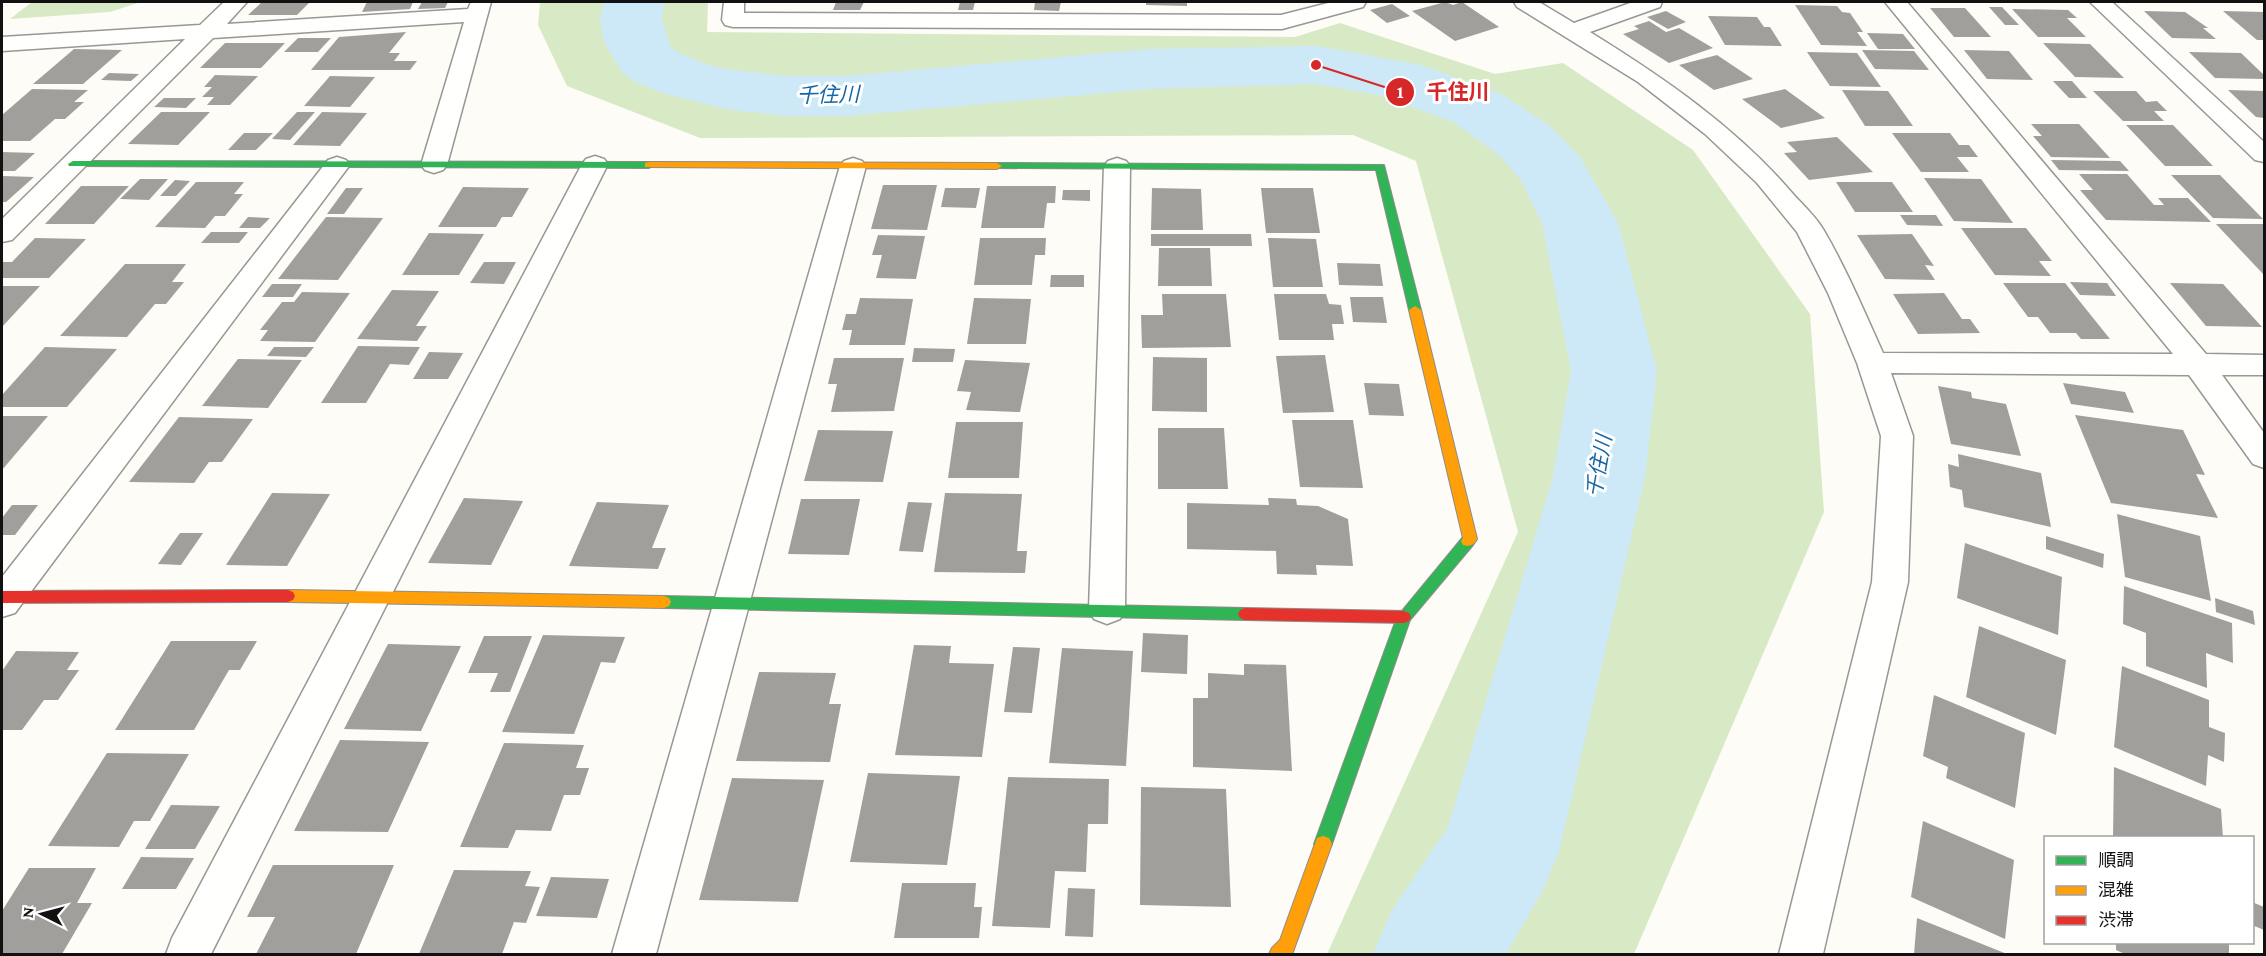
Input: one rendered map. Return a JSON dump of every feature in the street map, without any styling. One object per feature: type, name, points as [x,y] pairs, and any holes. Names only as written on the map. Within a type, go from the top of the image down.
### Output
[{"type":"street","points":[[2,234],[236,2]]},
{"type":"street","points":[[734,2],[733,20],[1282,22],[1356,2]]},
{"type":"street","points":[[1258,2],[1282,22]]},
{"type":"street","points":[[1525,2],[1646,77],[1714,129],[1766,178],[1809,229],[1842,293],[1872,363],[1897,436],[1890,582],[1801,954]]},
{"type":"street","points":[[1573,31],[1653,2]]},
{"type":"street","points":[[1896,2],[2198,365],[2265,456]]},
{"type":"street","points":[[2100,2],[2265,155]]},
{"type":"street","points":[[2,44],[205,32],[478,8],[434,165]]},
{"type":"street","points":[[73,164],[1380,167],[1470,539],[1404,617],[1287,946],[1278,954]]},
{"type":"street","points":[[188,954],[595,164]]},
{"type":"street","points":[[3,599],[337,165]]},
{"type":"street","points":[[634,954],[853,166]]},
{"type":"street","points":[[1107,609],[1117,166]]},
{"type":"street","points":[[1872,363],[2265,365]]},
{"type":"street","points":[[3,599],[372,596],[1107,609],[1404,617]]},
{"type":"green space","points":[[32,2],[141,2],[110,12],[10,19]]},
{"type":"green space","points":[[540,2],[708,2],[707,32],[1295,37],[1340,23],[1495,74],[1563,63],[1693,150],[1810,314],[1824,512],[1634,954],[1327,954],[1518,532],[1416,161],[1353,135],[700,138],[567,86],[538,25]]},
{"type":"building","points":[[262,2],[310,2],[297,15],[248,15]]},
{"type":"building","points":[[367,2],[413,2],[410,9],[362,12]]},
{"type":"building","points":[[422,2],[448,2],[445,8],[418,9]]},
{"type":"building","points":[[836,2],[864,2],[860,10],[833,10]]},
{"type":"building","points":[[960,2],[975,2],[973,10],[958,10]]},
{"type":"building","points":[[1035,2],[1061,2],[1059,11],[1034,10]]},
{"type":"building","points":[[1146,2],[1187,2],[1187,6],[1146,5]]},
{"type":"building","points":[[1445,2],[1453,5],[1462,2],[1499,27],[1455,41],[1412,11]]},
{"type":"building","points":[[1392,4],[1410,16],[1387,23],[1370,10]]},
{"type":"building","points":[[1795,5],[1837,6],[1842,12],[1850,13],[1863,32],[1857,32],[1867,46],[1821,45]]},
{"type":"building","points":[[1989,7],[2002,7],[2019,25],[2005,25]]},
{"type":"building","points":[[1930,8],[1965,8],[1991,37],[1954,37]]},
{"type":"building","points":[[2012,9],[2068,10],[2077,18],[2067,18],[2086,37],[2038,37]]},
{"type":"building","points":[[1666,11],[1686,22],[1668,29],[1647,17]]},
{"type":"building","points":[[2144,11],[2185,12],[2208,28],[2203,28],[2216,39],[2172,38]]},
{"type":"building","points":[[2223,11],[2264,12],[2264,40],[2257,40]]},
{"type":"building","points":[[1708,16],[1757,17],[1764,27],[1770,27],[1782,46],[1725,45]]},
{"type":"building","points":[[1649,21],[1666,32],[1679,28],[1713,48],[1669,63],[1623,34],[1639,29],[1634,26]]},
{"type":"building","points":[[406,32],[389,53],[400,53],[394,61],[417,61],[410,70],[311,70],[339,37]]},
{"type":"building","points":[[1867,33],[1903,34],[1915,49],[1878,49]]},
{"type":"building","points":[[298,38],[331,38],[318,52],[284,52]]},
{"type":"building","points":[[225,43],[285,43],[261,68],[200,68]]},
{"type":"building","points":[[2043,43],[2090,44],[2124,78],[2075,77]]},
{"type":"building","points":[[74,49],[122,50],[83,84],[33,84]]},
{"type":"building","points":[[1862,50],[1914,51],[1929,70],[1875,69]]},
{"type":"building","points":[[1964,50],[2009,51],[2033,80],[1987,79]]},
{"type":"building","points":[[1807,52],[1857,53],[1881,87],[1830,86]]},
{"type":"building","points":[[2189,52],[2241,53],[2264,75],[2264,79],[2215,78]]},
{"type":"building","points":[[1717,55],[1753,79],[1714,90],[1679,65]]},
{"type":"building","points":[[109,73],[139,74],[131,81],[101,80]]},
{"type":"building","points":[[215,75],[258,76],[230,105],[207,105],[214,97],[202,97],[212,87],[204,87]]},
{"type":"building","points":[[330,76],[375,77],[350,107],[304,106]]},
{"type":"building","points":[[2053,81],[2072,81],[2087,98],[2069,98]]},
{"type":"building","points":[[32,89],[88,90],[74,102],[84,102],[65,119],[55,119],[30,141],[2,141],[2,115]]},
{"type":"building","points":[[1785,89],[1825,118],[1781,128],[1742,99]]},
{"type":"building","points":[[1842,90],[1888,91],[1913,126],[1865,126]]},
{"type":"building","points":[[2228,90],[2264,91],[2264,118],[2256,117]]},
{"type":"building","points":[[2093,91],[2136,91],[2146,102],[2157,101],[2167,111],[2154,111],[2164,121],[2123,121]]},
{"type":"building","points":[[164,98],[196,98],[186,108],[154,107]]},
{"type":"building","points":[[161,112],[210,112],[178,145],[128,144]]},
{"type":"building","points":[[297,112],[315,112],[290,140],[272,139]]},
{"type":"building","points":[[322,112],[367,113],[340,146],[293,145]]},
{"type":"building","points":[[2031,124],[2079,124],[2110,158],[2051,157],[2033,136],[2042,136]]},
{"type":"building","points":[[2126,125],[2173,125],[2213,166],[2165,166]]},
{"type":"building","points":[[244,133],[273,133],[256,150],[228,150]]},
{"type":"building","points":[[1892,133],[1950,133],[1959,145],[1969,145],[1978,157],[1957,157],[1969,172],[1921,172]]},
{"type":"building","points":[[1837,137],[1873,172],[1809,180],[1784,153],[1797,152],[1787,142]]},
{"type":"building","points":[[2,152],[35,153],[15,171],[2,171]]},
{"type":"building","points":[[2051,160],[2120,161],[2129,171],[2059,170]]},
{"type":"building","points":[[2079,174],[2127,174],[2154,205],[2164,205],[2158,198],[2188,198],[2211,222],[2106,220],[2080,190],[2093,190]]},
{"type":"building","points":[[2171,175],[2220,175],[2263,219],[2213,218]]},
{"type":"building","points":[[3,176],[34,177],[6,202],[2,202]]},
{"type":"building","points":[[1924,178],[1981,179],[2013,223],[1954,221]]},
{"type":"building","points":[[140,179],[168,179],[149,200],[120,199]]},
{"type":"building","points":[[175,180],[190,181],[176,196],[160,196]]},
{"type":"building","points":[[196,182],[244,182],[234,194],[243,194],[225,216],[215,216],[205,228],[155,227]]},
{"type":"building","points":[[1836,182],[1892,182],[1913,212],[1855,212]]},
{"type":"building","points":[[883,185],[937,185],[927,230],[871,229]]},
{"type":"building","points":[[81,186],[129,186],[94,224],[45,224]]},
{"type":"building","points":[[987,186],[1056,186],[1055,203],[1047,203],[1044,228],[981,228]]},
{"type":"building","points":[[463,187],[529,188],[512,217],[502,217],[496,227],[438,227]]},
{"type":"building","points":[[346,188],[363,188],[344,214],[327,214]]},
{"type":"building","points":[[945,188],[980,188],[976,208],[941,207]]},
{"type":"building","points":[[1152,188],[1201,189],[1203,230],[1151,230]]},
{"type":"building","points":[[1261,188],[1313,188],[1320,233],[1266,233]]},
{"type":"building","points":[[1063,190],[1090,190],[1090,201],[1062,200]]},
{"type":"building","points":[[1900,215],[1936,215],[1943,226],[1907,225]]},
{"type":"building","points":[[248,217],[270,218],[260,228],[239,228]]},
{"type":"building","points":[[326,217],[383,218],[338,280],[278,279]]},
{"type":"building","points":[[2216,224],[2264,224],[2264,275]]},
{"type":"building","points":[[1961,228],[2026,228],[2052,261],[2039,261],[2051,276],[1995,275]]},
{"type":"building","points":[[211,232],[248,232],[239,243],[201,243]]},
{"type":"building","points":[[429,233],[484,234],[459,275],[402,275]]},
{"type":"building","points":[[1151,234],[1251,234],[1252,246],[1151,246]]},
{"type":"building","points":[[1912,234],[1934,266],[1925,265],[1935,280],[1885,279],[1857,235]]},
{"type":"building","points":[[878,235],[925,236],[916,279],[876,278],[882,255],[872,255]]},
{"type":"building","points":[[35,238],[86,239],[49,278],[2,278],[2,262],[12,262]]},
{"type":"building","points":[[980,238],[1046,238],[1045,255],[1035,255],[1032,285],[974,285]]},
{"type":"building","points":[[1268,238],[1316,239],[1323,287],[1273,287]]},
{"type":"building","points":[[1159,248],[1210,248],[1212,286],[1158,286]]},
{"type":"building","points":[[484,262],[516,262],[504,284],[470,283]]},
{"type":"building","points":[[1337,263],[1380,264],[1383,286],[1339,285]]},
{"type":"building","points":[[125,264],[186,264],[172,282],[184,282],[166,304],[155,304],[127,337],[60,336]]},
{"type":"building","points":[[1051,275],[1084,275],[1084,287],[1050,287]]},
{"type":"building","points":[[2070,282],[2107,283],[2116,296],[2080,295]]},
{"type":"building","points":[[2003,283],[2065,283],[2110,339],[2081,339],[2076,333],[2050,333],[2038,317],[2028,317]]},
{"type":"building","points":[[2170,283],[2223,284],[2262,327],[2206,326]]},
{"type":"building","points":[[272,284],[302,284],[293,297],[262,297]]},
{"type":"building","points":[[2,286],[40,286],[2,327]]},
{"type":"building","points":[[392,290],[439,291],[416,326],[427,326],[417,341],[357,339]]},
{"type":"building","points":[[302,292],[350,293],[315,342],[260,341],[268,330],[260,330],[282,302],[294,302]]},
{"type":"building","points":[[1944,293],[1962,319],[1970,319],[1980,333],[1918,334],[1893,294]]},
{"type":"building","points":[[1162,294],[1226,294],[1231,347],[1142,348],[1141,315],[1163,315]]},
{"type":"building","points":[[1274,294],[1326,294],[1329,304],[1341,305],[1344,324],[1332,324],[1334,340],[1279,340]]},
{"type":"building","points":[[1350,297],[1383,297],[1387,323],[1353,322]]},
{"type":"building","points":[[860,298],[913,299],[905,345],[849,345],[852,330],[842,330],[846,314],[856,314]]},
{"type":"building","points":[[974,298],[1031,299],[1026,344],[967,344]]},
{"type":"building","points":[[358,346],[420,347],[409,365],[390,364],[366,403],[321,403]]},
{"type":"building","points":[[45,347],[117,349],[67,407],[2,407],[2,395]]},
{"type":"building","points":[[274,347],[314,347],[306,357],[267,356]]},
{"type":"building","points":[[914,348],[955,349],[953,362],[912,362]]},
{"type":"building","points":[[429,352],[463,353],[448,379],[413,379]]},
{"type":"building","points":[[1325,355],[1334,412],[1283,413],[1276,356]]},
{"type":"building","points":[[1153,357],[1207,358],[1207,412],[1152,411]]},
{"type":"building","points":[[834,358],[904,358],[894,411],[831,412],[837,384],[828,384]]},
{"type":"building","points":[[238,359],[302,360],[268,408],[202,406]]},
{"type":"building","points":[[965,360],[1030,363],[1020,412],[966,410],[971,392],[957,391]]},
{"type":"building","points":[[1364,383],[1399,384],[1404,416],[1369,415]]},
{"type":"building","points":[[2063,383],[2125,392],[2134,413],[2071,404]]},
{"type":"building","points":[[1938,386],[1971,392],[1972,398],[2006,404],[2021,456],[1951,444]]},
{"type":"building","points":[[2075,415],[2183,430],[2205,475],[2196,474],[2218,518],[2111,503]]},
{"type":"building","points":[[2,416],[48,416],[2,470]]},
{"type":"building","points":[[179,417],[253,419],[222,462],[209,462],[194,483],[129,482]]},
{"type":"building","points":[[1292,420],[1353,420],[1363,488],[1300,487]]},
{"type":"building","points":[[956,422],[1023,422],[1019,478],[948,478]]},
{"type":"building","points":[[1158,428],[1224,428],[1228,489],[1158,489]]},
{"type":"building","points":[[818,430],[893,431],[883,482],[804,481]]},
{"type":"building","points":[[1958,454],[2041,473],[2051,527],[1964,507],[1962,490],[1950,487],[1948,464],[1959,467]]},
{"type":"building","points":[[272,493],[330,494],[287,566],[226,565]]},
{"type":"building","points":[[945,493],[1022,494],[1017,551],[1027,551],[1025,573],[934,572]]},
{"type":"building","points":[[464,498],[523,501],[491,565],[428,563]]},
{"type":"building","points":[[1268,498],[1296,499],[1297,505],[1318,506],[1348,519],[1353,566],[1316,565],[1317,575],[1277,574],[1276,551],[1187,549],[1187,503],[1269,505]]},
{"type":"building","points":[[801,499],[860,499],[849,555],[788,554]]},
{"type":"building","points":[[597,502],[669,505],[652,548],[666,548],[658,569],[569,566]]},
{"type":"building","points":[[908,502],[932,503],[923,552],[899,551]]},
{"type":"building","points":[[12,505],[38,505],[15,535],[2,535],[2,518]]},
{"type":"building","points":[[2117,514],[2200,536],[2211,601],[2125,577]]},
{"type":"building","points":[[180,533],[203,533],[181,565],[158,564]]},
{"type":"building","points":[[2046,536],[2104,554],[2103,568],[2046,549]]},
{"type":"building","points":[[1965,543],[2062,577],[2058,635],[1957,598]]},
{"type":"building","points":[[2124,586],[2232,623],[2233,663],[2206,653],[2207,688],[2146,666],[2146,633],[2123,624]]},
{"type":"building","points":[[2215,598],[2253,611],[2255,625],[2216,612]]},
{"type":"building","points":[[1979,626],[2066,660],[2056,735],[1966,697]]},
{"type":"building","points":[[1143,633],[1188,635],[1187,674],[1141,672]]},
{"type":"building","points":[[543,635],[625,637],[615,663],[601,662],[574,734],[502,732]]},
{"type":"building","points":[[484,636],[532,636],[510,692],[490,692],[498,673],[468,673]]},
{"type":"building","points":[[171,641],[257,641],[240,670],[229,670],[194,730],[115,730]]},
{"type":"building","points":[[388,644],[461,646],[421,731],[344,729]]},
{"type":"building","points":[[914,645],[951,646],[949,663],[994,664],[982,757],[895,755]]},
{"type":"building","points":[[1013,647],[1040,648],[1032,713],[1004,712]]},
{"type":"building","points":[[1062,648],[1133,651],[1126,766],[1049,763]]},
{"type":"building","points":[[16,651],[79,652],[67,670],[79,670],[58,700],[44,700],[22,730],[2,730],[2,671]]},
{"type":"building","points":[[1244,664],[1286,665],[1292,771],[1193,767],[1193,698],[1208,698],[1208,673],[1244,675]]},
{"type":"building","points":[[2122,666],[2209,700],[2209,727],[2225,733],[2224,762],[2208,755],[2206,786],[2114,747]]},
{"type":"building","points":[[759,672],[836,673],[829,704],[841,704],[830,762],[736,761]]},
{"type":"building","points":[[1934,695],[2025,733],[2015,808],[1946,778],[1948,767],[1923,756]]},
{"type":"building","points":[[340,740],[429,742],[388,832],[294,831]]},
{"type":"building","points":[[504,743],[584,745],[576,768],[589,768],[580,795],[564,795],[551,831],[516,830],[508,848],[460,847]]},
{"type":"building","points":[[107,753],[189,754],[150,821],[134,821],[119,847],[48,846]]},
{"type":"building","points":[[2114,767],[2221,809],[2223,836],[2113,836]]},
{"type":"building","points":[[868,773],[960,776],[947,865],[850,862]]},
{"type":"building","points":[[1008,777],[1109,779],[1108,824],[1088,824],[1086,872],[1055,871],[1050,928],[992,926]]},
{"type":"building","points":[[732,778],[824,780],[798,902],[699,900]]},
{"type":"building","points":[[1141,787],[1226,789],[1231,907],[1140,905]]},
{"type":"building","points":[[171,805],[220,806],[195,849],[145,849]]},
{"type":"building","points":[[1923,821],[2014,860],[2005,939],[1911,897]]},
{"type":"building","points":[[141,857],[194,858],[176,889],[122,889]]},
{"type":"building","points":[[273,865],[394,865],[356,954],[256,954],[275,917],[247,917]]},
{"type":"building","points":[[29,868],[96,868],[77,903],[92,903],[62,954],[2,954],[2,911]]},
{"type":"building","points":[[454,870],[531,871],[525,886],[540,887],[526,923],[514,922],[502,954],[419,954]]},
{"type":"building","points":[[551,877],[609,879],[597,918],[536,916]]},
{"type":"building","points":[[902,883],[976,883],[974,907],[982,907],[979,938],[894,938]]},
{"type":"building","points":[[1068,888],[1095,889],[1093,937],[1065,936]]},
{"type":"building","points":[[2254,903],[2264,907],[2264,930],[2254,926]]},
{"type":"building","points":[[1917,918],[2007,954],[1914,954]]},
{"type":"building","points":[[2116,944],[2229,944],[2229,954],[2125,954],[2116,950]]},
{"type":"waterway","name":"千住川","points":[[634,2],[631,19],[636,42],[644,57],[656,67],[688,80],[731,90],[787,96],[847,96],[1151,69],[1316,65],[1398,79],[1479,109],[1525,141],[1554,172],[1580,223],[1614,371],[1599,477],[1500,852],[1436,954]]},
{"type":"traffic: fast","points":[[73,164],[649,165]]},
{"type":"traffic: fast","points":[[997,166],[1380,167],[1415,310]]},
{"type":"traffic: fast","points":[[1323,844],[1404,617],[1468,541]]},
{"type":"traffic: fast","points":[[664,602],[1245,614]]},
{"type":"traffic: slow","points":[[649,165],[997,166]]},
{"type":"traffic: slow","points":[[1415,310],[1470,539],[1468,541]]},
{"type":"traffic: slow","points":[[288,596],[664,602]]},
{"type":"traffic: slow","points":[[1278,954],[1287,946],[1323,844]]},
{"type":"traffic: jam","points":[[2,597],[288,596]]},
{"type":"traffic: jam","points":[[1245,614],[1404,617]]},
{"type":"place","name":"千住川","points":[[1316,65]]}]
